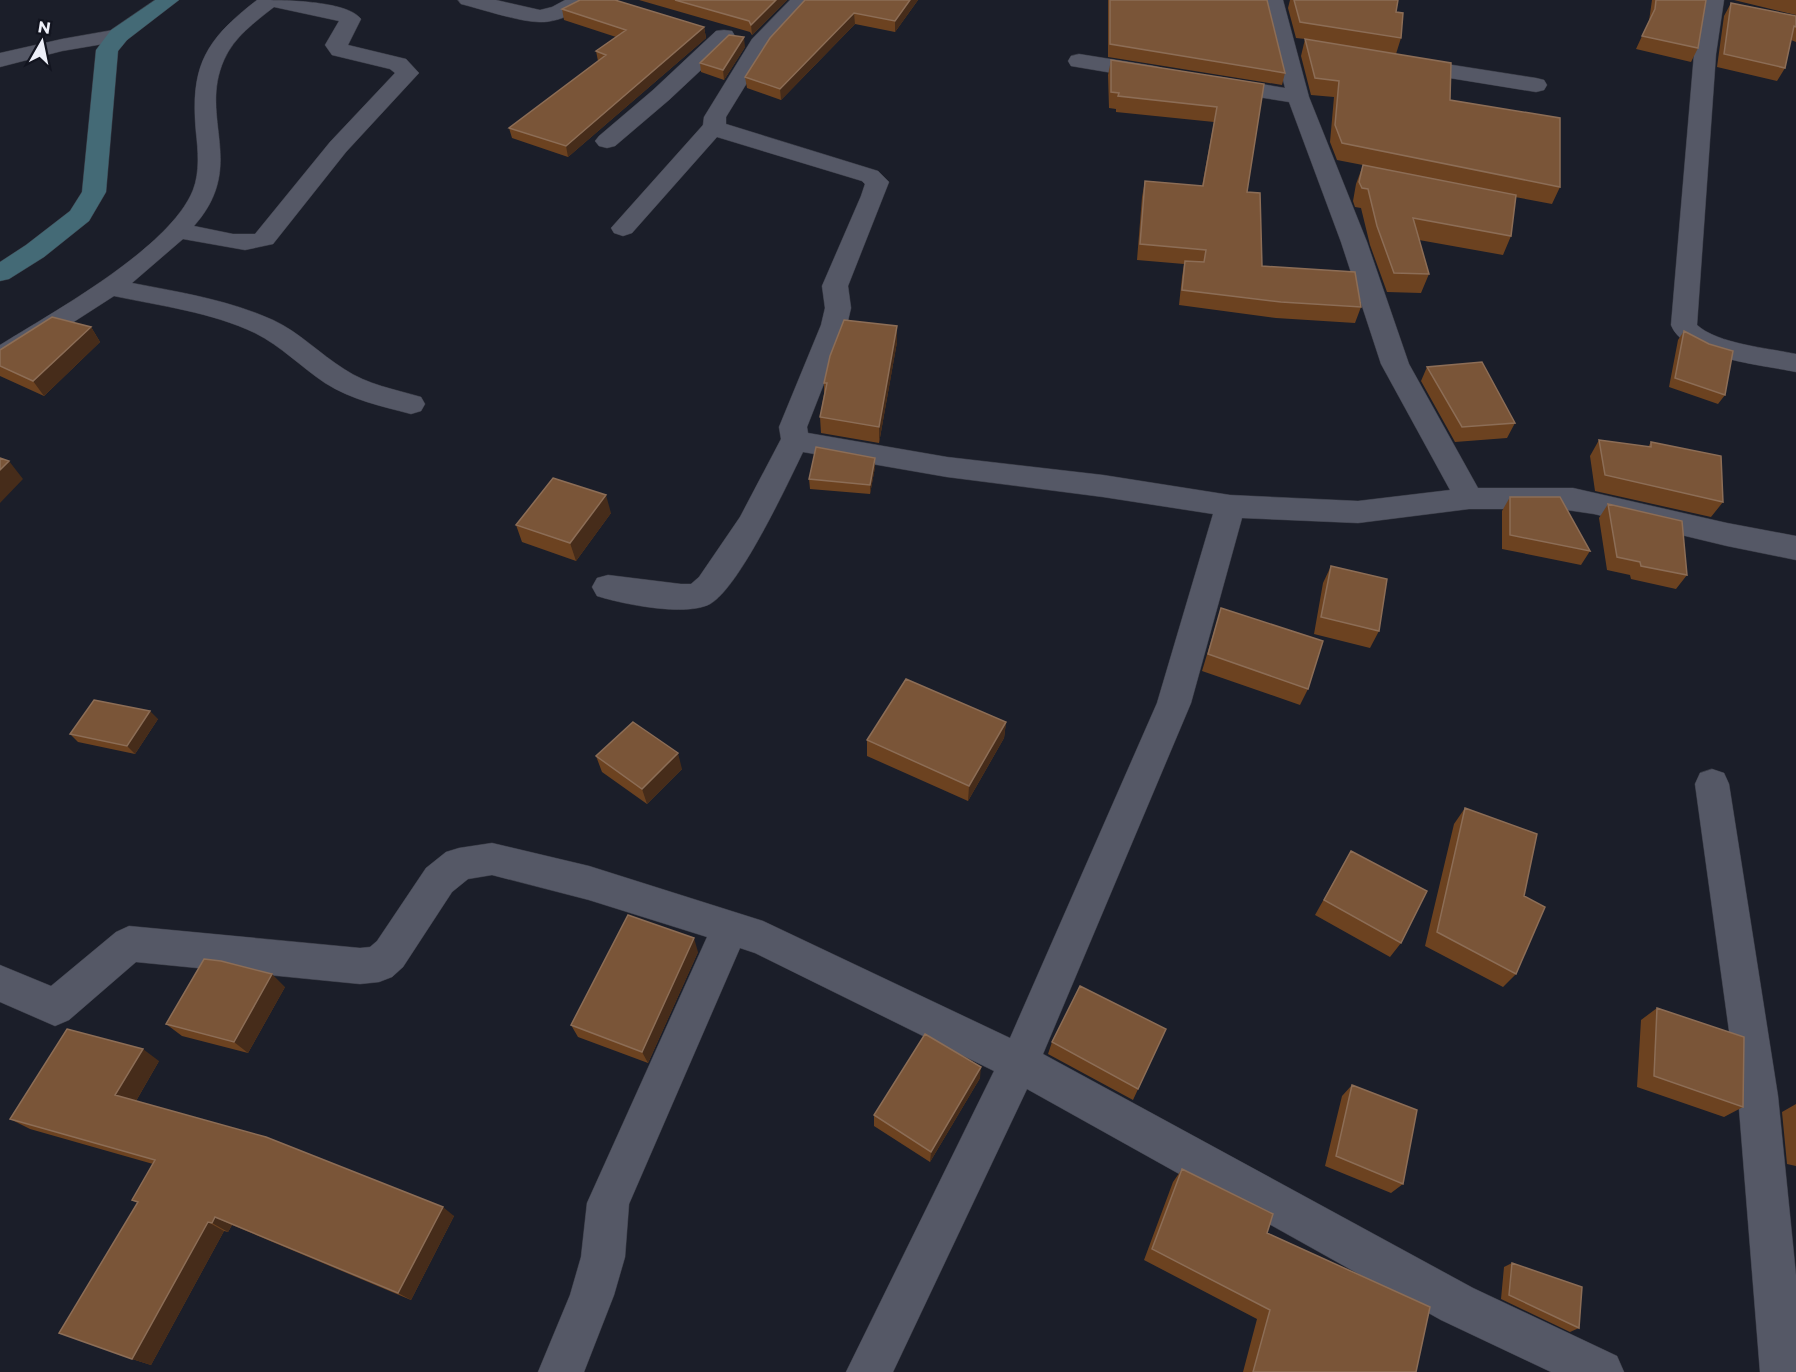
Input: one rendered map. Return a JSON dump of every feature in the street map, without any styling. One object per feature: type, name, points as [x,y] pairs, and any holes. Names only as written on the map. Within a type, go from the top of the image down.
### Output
[{"type":"main road","points":[[0,273],[35,251],[80,216],[94,192],[107,50],[119,35],[168,0]]},
{"type":"street","points":[[0,357],[146,261],[191,215],[206,191],[210,152],[206,88],[214,54],[236,27],[270,0],[347,16],[350,19],[349,25],[337,39],[336,45],[340,50],[398,64],[408,74],[338,147],[264,239],[256,243],[244,243],[177,230]]},
{"type":"street","points":[[468,0],[540,16],[560,12],[580,0]]},
{"type":"street","points":[[623,228],[714,126],[715,117],[760,44],[802,0]]},
{"type":"street","points":[[1273,0],[1296,46],[1298,97],[1336,171],[1354,242],[1395,364],[1469,498]]},
{"type":"street","points":[[1715,4],[1705,54],[1683,320],[1685,330],[1694,337],[1714,344],[1796,363]]},
{"type":"street","points":[[702,30],[760,44]]},
{"type":"street","points":[[0,60],[62,45],[119,35]]},
{"type":"street","points":[[607,141],[661,95],[724,36]]},
{"type":"street","points":[[1079,61],[1171,76]]},
{"type":"street","points":[[1387,61],[1536,86]]},
{"type":"street","points":[[1194,80],[1298,97]]},
{"type":"street","points":[[608,587],[682,596],[698,595],[717,578],[754,516],[795,439],[793,427],[834,325],[838,308],[835,286],[877,182],[870,176],[718,130],[714,126]]},
{"type":"street","points":[[108,287],[196,305],[262,325],[284,336],[344,383],[362,392],[411,404]]},
{"type":"street","points":[[795,439],[811,444],[947,466],[1103,486],[1230,506],[1358,512],[1469,498],[1480,500],[1541,497],[1581,500],[1604,503],[1744,540],[1796,548]]},
{"type":"street","points":[[870,1372],[1020,1063],[1174,704],[1230,506]]},
{"type":"street","points":[[1712,784],[1758,1096],[1783,1372]]},
{"type":"street","points":[[0,983],[55,1007],[129,944],[360,966],[379,964],[390,954],[439,880],[459,864],[492,859],[589,884],[763,938],[1020,1063],[1457,1304],[1601,1372]]},
{"type":"street","points":[[561,1372],[592,1295],[603,1257],[608,1203],[730,928]]},
{"type":"building","points":[[580,0],[615,0],[704,27],[566,146],[509,128],[606,55],[596,51],[626,30],[562,9]]},
{"type":"building","points":[[675,0],[776,0],[751,25],[749,21]]},
{"type":"building","points":[[805,0],[910,0],[895,21],[854,13],[780,89],[745,77],[770,38]]},
{"type":"building","points":[[1110,0],[1267,0],[1285,73],[1110,44]]},
{"type":"building","points":[[1294,0],[1398,0],[1396,12],[1403,13],[1401,38],[1300,22]]},
{"type":"building","points":[[1656,0],[1706,0],[1698,48],[1642,36],[1655,9]]},
{"type":"building","points":[[1731,3],[1796,16],[1796,27],[1794,26],[1785,68],[1724,54]]},
{"type":"building","points":[[729,35],[744,37],[723,70],[700,63]]},
{"type":"building","points":[[1305,39],[1451,63],[1450,100],[1560,118],[1560,187],[1342,143],[1335,125],[1339,81],[1315,78]]},
{"type":"building","points":[[1111,60],[1264,84],[1247,192],[1260,193],[1262,266],[1355,272],[1361,307],[1281,302],[1182,290],[1185,261],[1204,262],[1206,250],[1140,244],[1145,181],[1203,186],[1217,107],[1118,96],[1119,93],[1111,92]]},
{"type":"building","points":[[1363,165],[1516,195],[1511,236],[1413,218],[1429,274],[1394,273],[1377,226],[1368,189],[1362,188],[1359,182]]},
{"type":"building","points":[[52,317],[91,327],[33,381],[0,366],[0,350]]},
{"type":"building","points":[[844,320],[897,326],[879,427],[820,417],[830,356]]},
{"type":"building","points":[[1684,331],[1709,344],[1733,351],[1725,395],[1675,378]]},
{"type":"building","points":[[1482,362],[1515,423],[1462,427],[1427,367]]},
{"type":"building","points":[[1599,440],[1651,447],[1651,442],[1721,456],[1723,502],[1605,475]]},
{"type":"building","points":[[816,447],[875,458],[870,485],[809,479]]},
{"type":"building","points":[[0,458],[9,461],[0,470]]},
{"type":"building","points":[[553,478],[606,495],[570,543],[516,525]]},
{"type":"building","points":[[1510,497],[1560,497],[1590,551],[1510,535]]},
{"type":"building","points":[[1608,504],[1682,521],[1687,575],[1641,566],[1640,562],[1617,557]]},
{"type":"building","points":[[1331,566],[1387,579],[1379,631],[1321,617]]},
{"type":"building","points":[[1221,608],[1323,641],[1308,689],[1208,654]]},
{"type":"building","points":[[906,679],[1006,722],[969,786],[867,740]]},
{"type":"building","points":[[94,700],[150,711],[127,746],[70,734]]},
{"type":"building","points":[[633,722],[678,753],[642,789],[596,756]]},
{"type":"building","points":[[1465,808],[1537,834],[1524,896],[1545,907],[1516,974],[1437,932]]},
{"type":"building","points":[[1351,851],[1427,891],[1401,943],[1324,900]]},
{"type":"building","points":[[628,915],[694,938],[642,1052],[571,1025]]},
{"type":"building","points":[[204,959],[272,974],[234,1042],[166,1024]]},
{"type":"building","points":[[1080,986],[1166,1029],[1138,1089],[1052,1042]]},
{"type":"building","points":[[1657,1008],[1744,1037],[1743,1107],[1654,1076]]},
{"type":"building","points":[[67,1029],[143,1049],[115,1095],[266,1137],[443,1207],[398,1293],[215,1217],[212,1223],[208,1222],[132,1359],[59,1333],[138,1202],[132,1200],[155,1160],[10,1119]]},
{"type":"building","points":[[925,1034],[981,1067],[931,1152],[874,1115]]},
{"type":"building","points":[[1352,1085],[1417,1110],[1403,1184],[1336,1156]]},
{"type":"building","points":[[1182,1169],[1273,1214],[1267,1233],[1430,1307],[1416,1372],[1253,1372],[1270,1310],[1152,1249]]},
{"type":"building","points":[[1512,1263],[1582,1287],[1579,1328],[1509,1295]]}]
